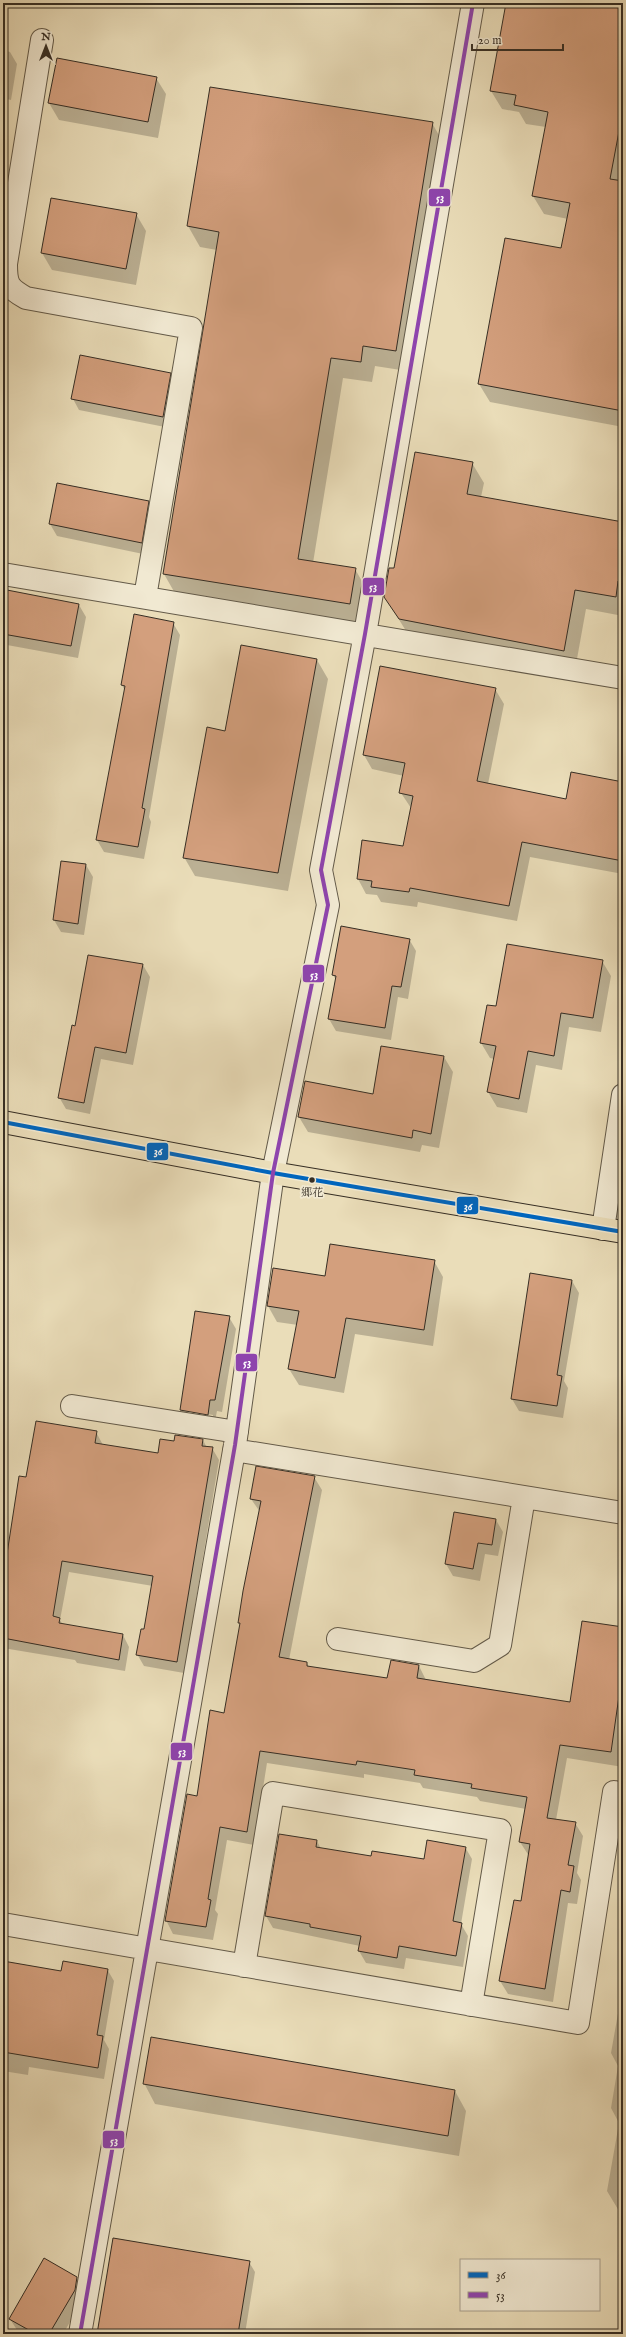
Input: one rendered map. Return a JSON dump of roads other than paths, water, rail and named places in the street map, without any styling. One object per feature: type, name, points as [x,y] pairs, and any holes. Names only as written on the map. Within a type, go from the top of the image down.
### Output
[{"type":"main road","points":[[3,1122],[274,1173],[613,1230]]},
{"type":"street","points":[[80,2334],[236,1441],[274,1173],[328,905],[321,870],[365,634],[473,3]]},
{"type":"street","points":[[42,40],[6,264],[8,284],[14,291],[26,298],[191,328],[145,597]]},
{"type":"street","points":[[3,574],[623,678]]},
{"type":"street","points":[[613,1230],[623,1096]]},
{"type":"street","points":[[72,1406],[236,1441],[524,1497],[623,1513]]},
{"type":"street","points":[[338,1639],[474,1661],[500,1645],[524,1497]]},
{"type":"street","points":[[3,1924],[578,2023],[614,1792],[623,1794]]},
{"type":"street","points":[[244,1966],[273,1793],[500,1830],[471,2005]]},
{"type":"place","name":"郷花","points":[[312,1180]]}]
